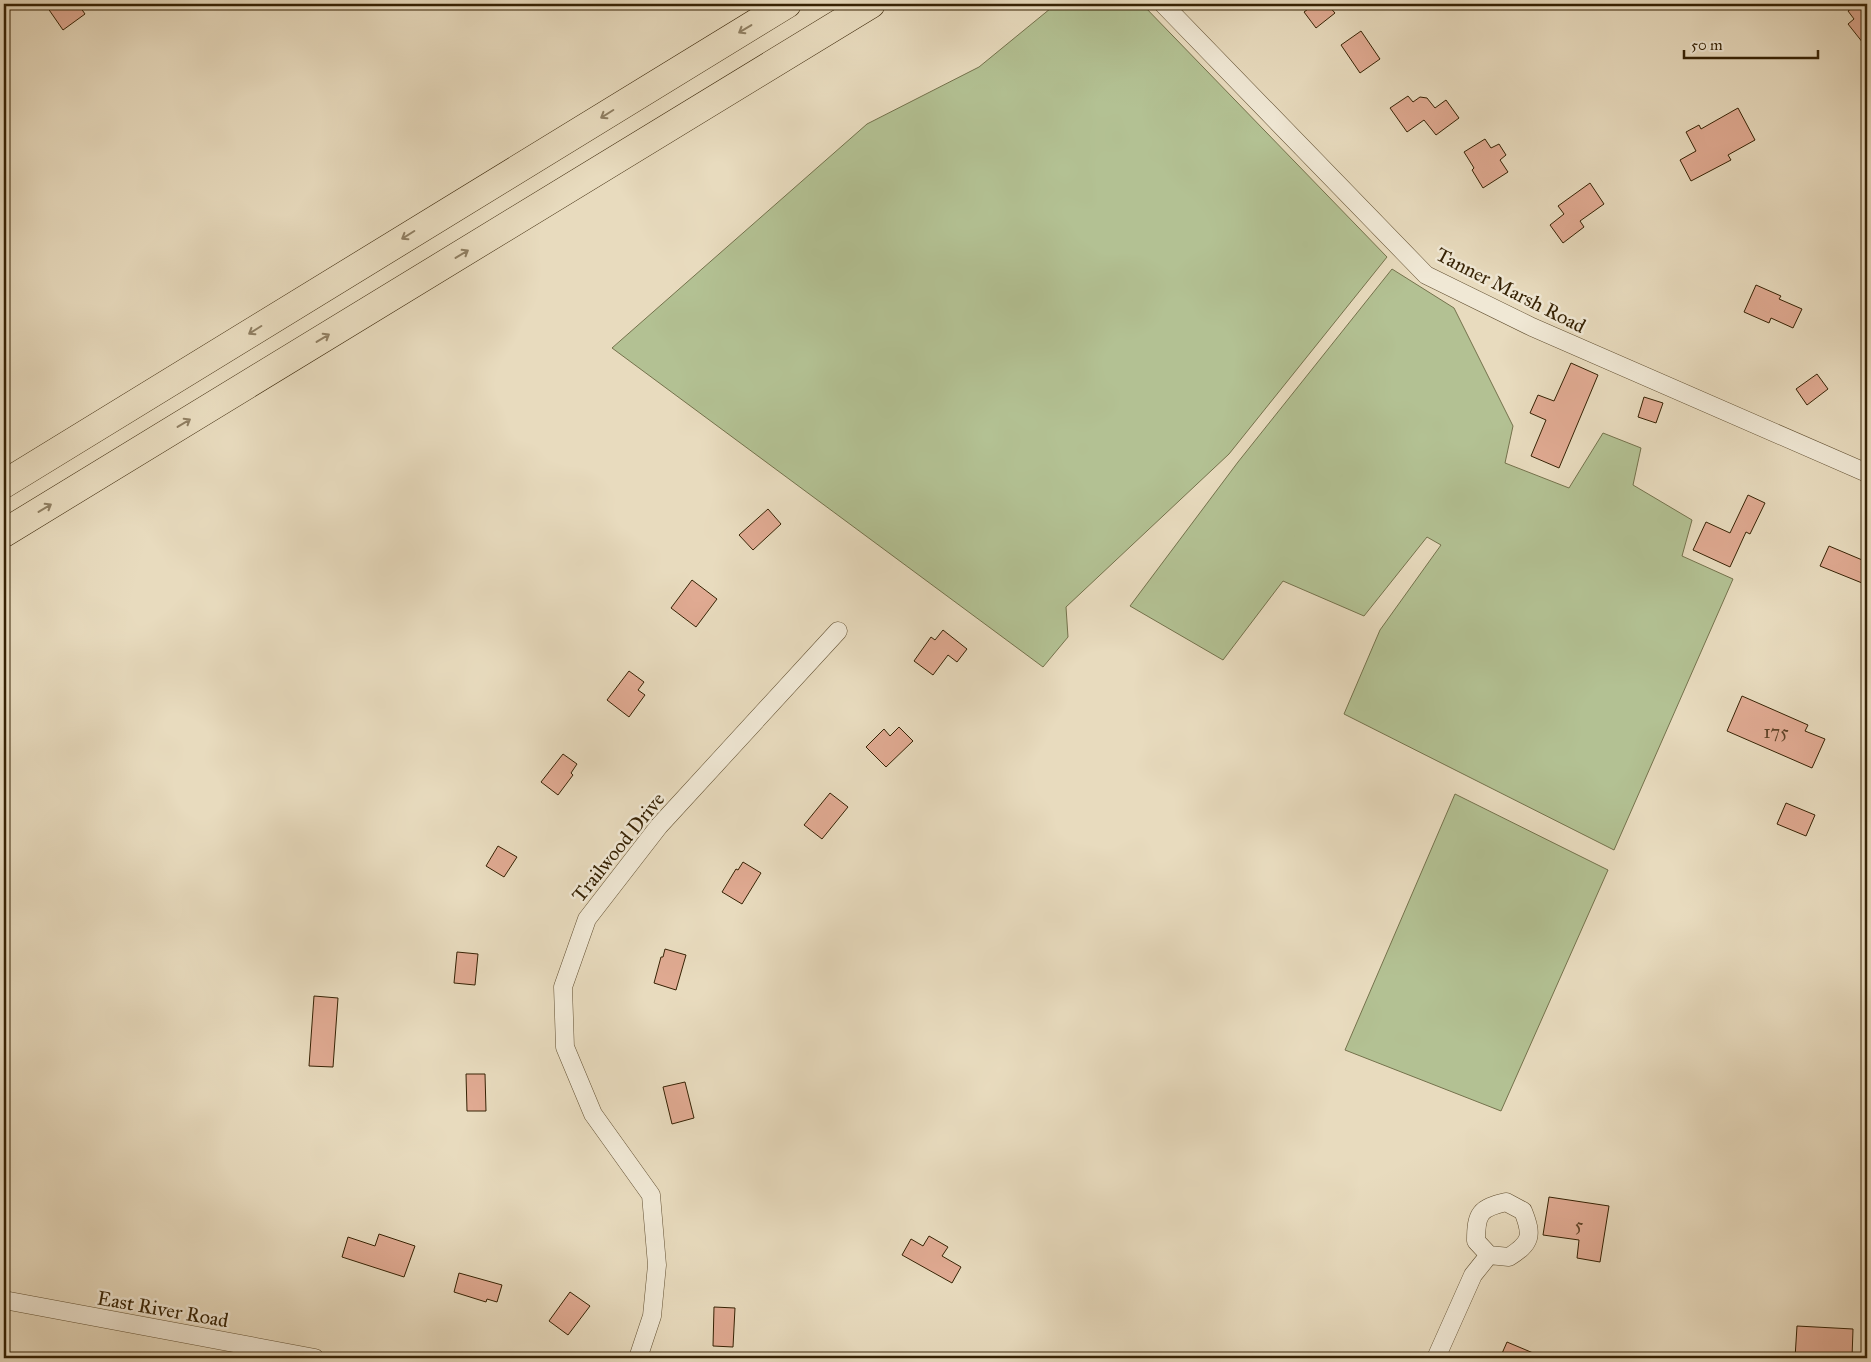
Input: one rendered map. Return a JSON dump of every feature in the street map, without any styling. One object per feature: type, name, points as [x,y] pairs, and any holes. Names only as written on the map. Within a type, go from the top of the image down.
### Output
[{"type":"highway","points":[[4,484],[787,4]]},
{"type":"highway","points":[[4,533],[872,4]]},
{"type":"street","name":"Tanner Marsh Road","points":[[1163,4],[1426,275],[1532,327],[1867,473]]},
{"type":"street","name":"Trailwood Drive","points":[[638,1358],[652,1316],[657,1265],[651,1195],[593,1114],[565,1047],[563,987],[587,919],[659,826],[838,631]]},
{"type":"street","points":[[1436,1358],[1474,1275],[1489,1255]]},
{"type":"street","name":"East River Road","points":[[4,1300],[315,1358]]},
{"type":"green space","points":[[1056,4],[1142,4],[1387,257],[1229,454],[1066,607],[1068,637],[1043,667],[612,348],[867,124],[979,67]]},
{"type":"green space","points":[[1392,269],[1454,308],[1513,426],[1505,463],[1569,488],[1603,433],[1641,448],[1633,485],[1692,520],[1682,556],[1733,579],[1614,850],[1344,714],[1380,630],[1441,545],[1427,537],[1364,616],[1283,581],[1223,660],[1130,606],[1238,462]]},
{"type":"green space","points":[[1455,794],[1608,870],[1501,1111],[1345,1050]]},
{"type":"building","points":[[45,4],[78,4],[85,14],[63,30]]},
{"type":"building","points":[[1315,4],[1327,4],[1335,13],[1316,28],[1304,12]]},
{"type":"building","points":[[1858,4],[1867,4],[1867,48],[1848,24],[1854,19],[1848,11]]},
{"type":"building","points":[[1361,31],[1380,59],[1360,73],[1341,45]]},
{"type":"building","points":[[1408,96],[1413,102],[1420,97],[1427,98],[1435,108],[1446,100],[1459,118],[1436,135],[1424,120],[1407,132],[1390,108]]},
{"type":"building","points":[[1738,108],[1755,140],[1728,155],[1731,160],[1691,181],[1680,160],[1696,151],[1686,132],[1699,125],[1701,129]]},
{"type":"building","points":[[1485,139],[1491,148],[1499,144],[1506,155],[1500,160],[1508,172],[1483,188],[1464,152]]},
{"type":"building","points":[[1590,183],[1604,204],[1580,221],[1584,227],[1563,243],[1550,225],[1564,214],[1558,206]]},
{"type":"building","points":[[1756,285],[1781,296],[1779,299],[1802,309],[1793,328],[1771,318],[1769,323],[1744,312]]},
{"type":"building","points":[[1571,363],[1598,375],[1559,468],[1531,456],[1546,420],[1530,413],[1538,395],[1554,401]]},
{"type":"building","points":[[1817,374],[1828,389],[1807,405],[1796,389]]},
{"type":"building","points":[[1644,397],[1663,403],[1656,423],[1638,417]]},
{"type":"building","points":[[1748,495],[1765,503],[1750,534],[1746,532],[1730,567],[1693,550],[1706,522],[1730,533]]},
{"type":"building","points":[[768,509],[781,524],[753,550],[739,535]]},
{"type":"building","points":[[1829,546],[1867,562],[1867,585],[1820,566]]},
{"type":"building","points":[[692,580],[717,599],[696,627],[671,608]]},
{"type":"building","points":[[943,630],[967,649],[957,662],[948,655],[933,675],[914,661],[931,637],[935,640]]},
{"type":"building","points":[[629,671],[644,682],[638,690],[645,695],[629,717],[607,700]]},
{"type":"building","points":[[1742,696],[1808,725],[1805,731],[1825,739],[1812,768],[1727,731]]},
{"type":"building","points":[[899,727],[913,741],[886,767],[866,747],[884,729],[890,736]]},
{"type":"building","points":[[563,754],[577,764],[571,773],[573,775],[558,795],[541,782]]},
{"type":"building","points":[[830,793],[848,807],[822,839],[804,825]]},
{"type":"building","points":[[1786,803],[1815,815],[1806,836],[1777,824]]},
{"type":"building","points":[[498,846],[517,857],[504,877],[486,866]]},
{"type":"building","points":[[743,862],[761,873],[742,904],[722,892],[736,869],[738,870]]},
{"type":"building","points":[[665,949],[686,955],[676,990],[654,983]]},
{"type":"building","points":[[457,952],[478,954],[475,985],[454,983]]},
{"type":"building","points":[[314,996],[338,998],[333,1067],[309,1066]]},
{"type":"building","points":[[466,1074],[485,1074],[486,1111],[467,1111]]},
{"type":"building","points":[[685,1082],[694,1118],[672,1124],[663,1087]]},
{"type":"building","points":[[1549,1197],[1609,1206],[1600,1262],[1577,1258],[1579,1240],[1543,1235]]},
{"type":"building","points":[[379,1234],[415,1246],[404,1277],[342,1257],[348,1237],[375,1246]]},
{"type":"building","points":[[929,1236],[948,1247],[942,1256],[961,1267],[952,1283],[902,1255],[911,1239],[923,1246]]},
{"type":"building","points":[[459,1273],[502,1285],[497,1302],[487,1299],[486,1302],[454,1292]]},
{"type":"building","points":[[570,1292],[590,1306],[568,1335],[549,1321]]},
{"type":"building","points":[[714,1307],[735,1308],[733,1347],[713,1346]]},
{"type":"building","points":[[1797,1326],[1853,1329],[1852,1358],[1795,1358]]},
{"type":"building","points":[[1507,1342],[1545,1358],[1500,1358]]}]
